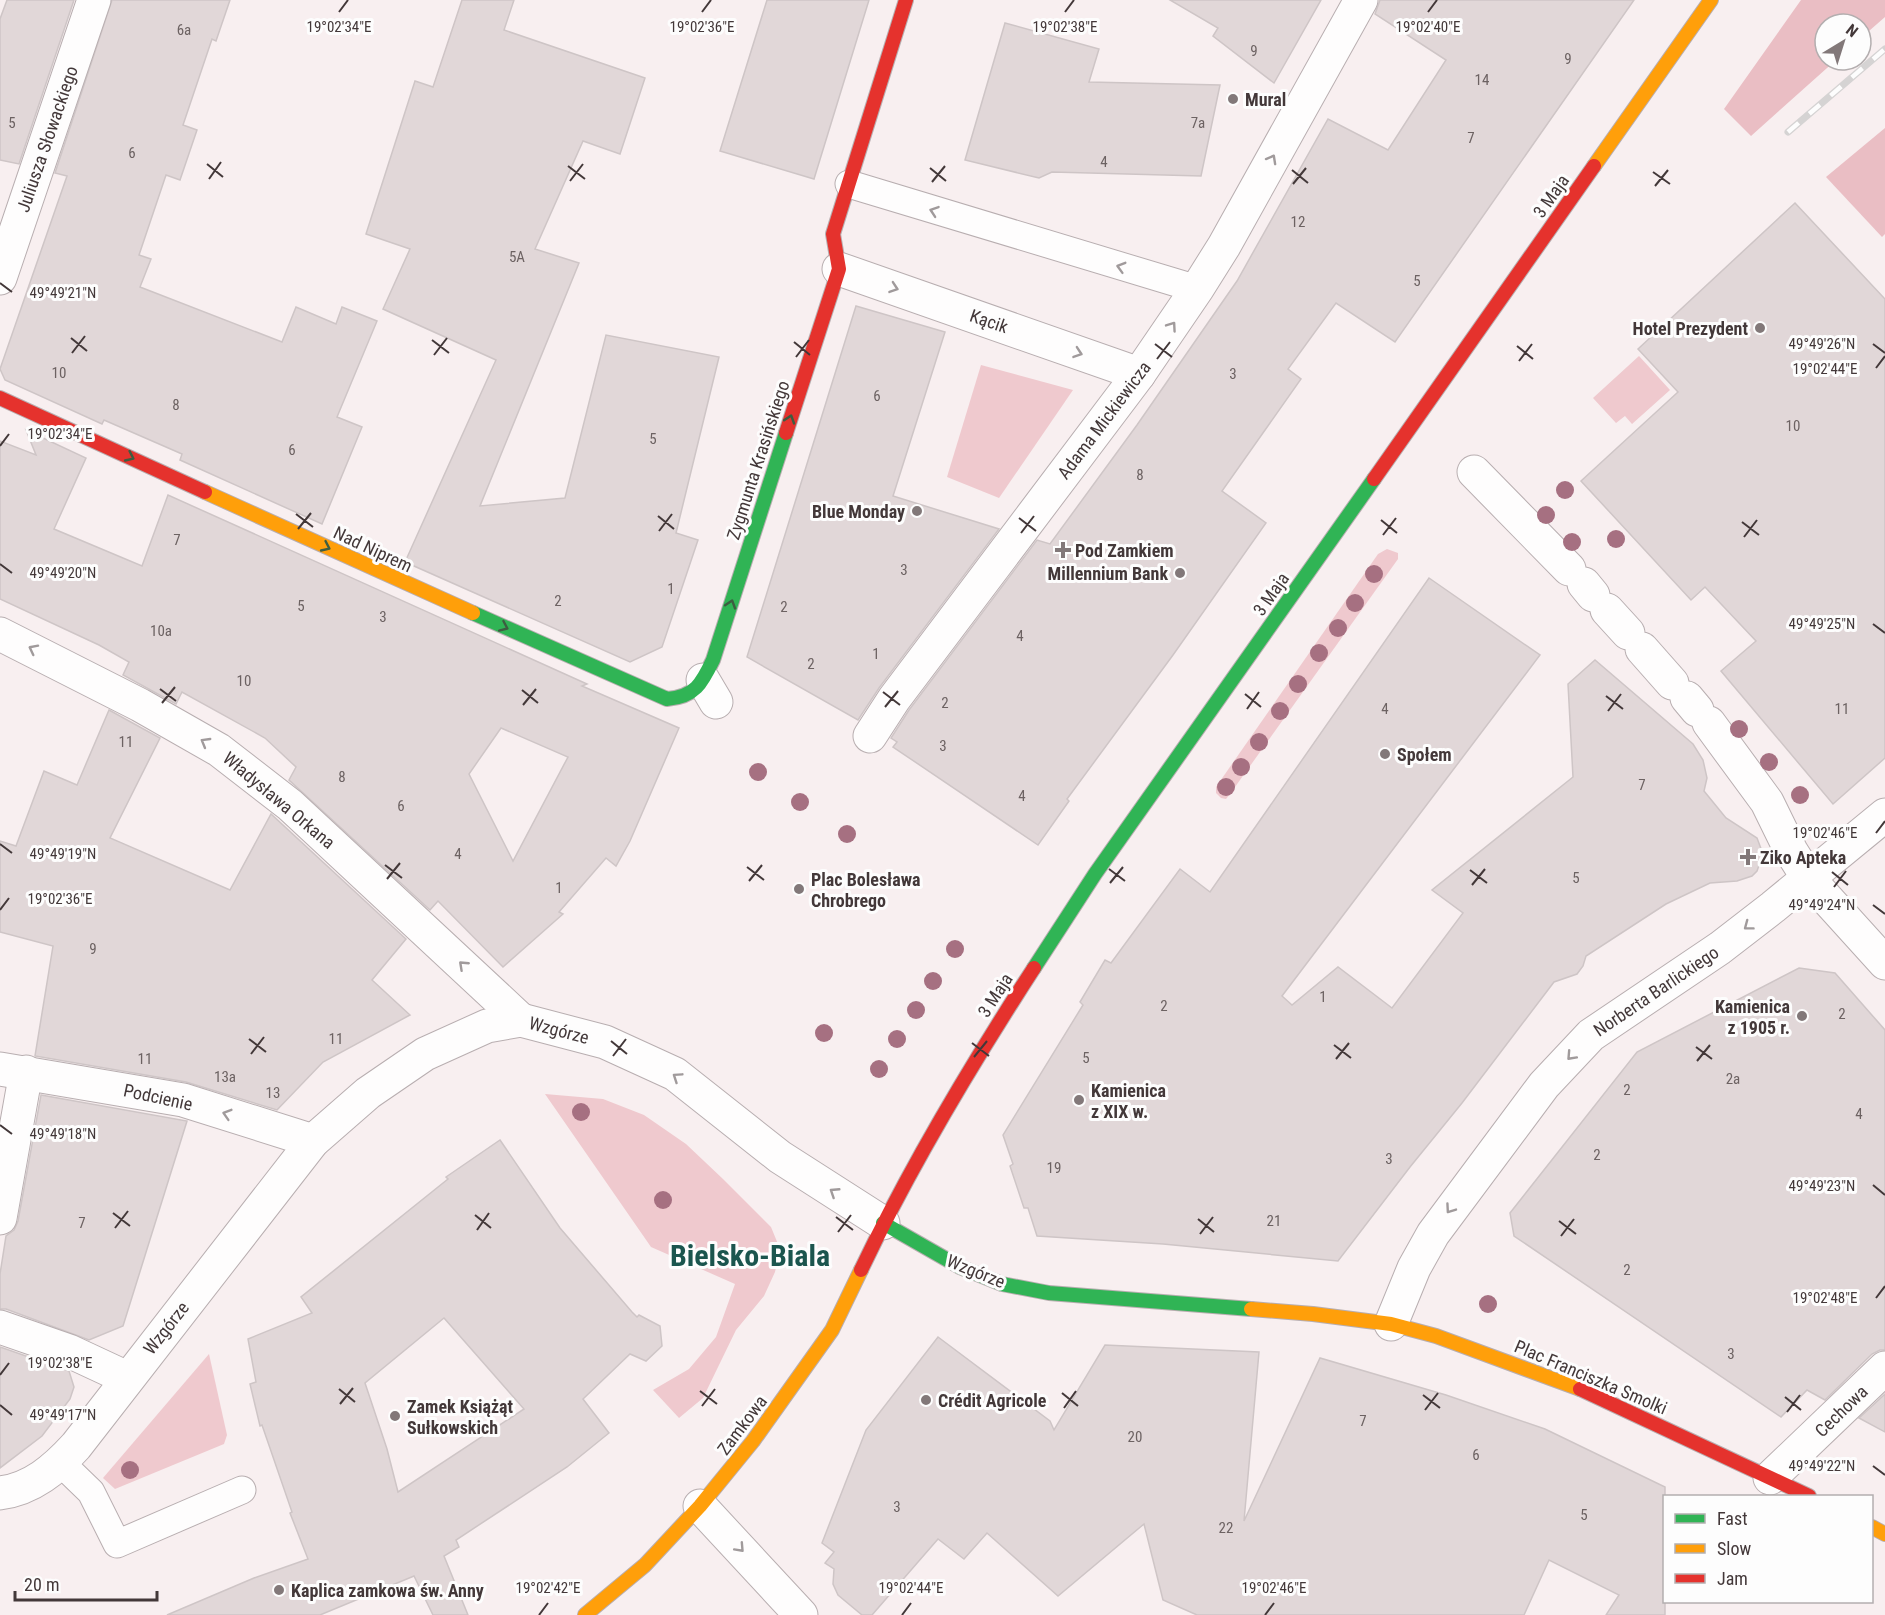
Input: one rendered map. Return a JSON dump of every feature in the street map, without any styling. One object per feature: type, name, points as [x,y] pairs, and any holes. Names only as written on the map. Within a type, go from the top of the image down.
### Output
[{"type":"street","name":"Juliusza Słowackiego","points":[[0,278],[94,0]]},
{"type":"street","name":"Zygmunta Krasińskiego","points":[[667,699],[680,699],[694,692],[709,691],[713,660],[839,269],[833,234],[906,0]]},
{"type":"street","name":"Adama Mickiewicza","points":[[870,736],[894,699],[1139,374],[1197,289],[1224,246],[1361,0]]},
{"type":"street","name":"3 Maja","points":[[883,1224],[974,1060],[1095,874],[1710,3]]},
{"type":"street","name":"Kącik","points":[[839,269],[1139,374]]},
{"type":"street","name":"Nad Niprem","points":[[0,398],[405,583],[667,699]]},
{"type":"street","points":[[1474,472],[1604,607],[1691,703],[1767,802],[1791,851],[1808,878],[1885,963]]},
{"type":"street","name":"Władysława Orkana","points":[[0,634],[140,705],[219,750],[290,805],[520,1020]]},
{"type":"street","name":"Norberta Barlickiego","points":[[1391,1324],[1414,1268],[1433,1234],[1551,1077],[1591,1035],[1720,948],[1885,815]]},
{"type":"street","points":[[487,988],[520,987]]},
{"type":"street","name":"Wzgórze","points":[[0,1493],[12,1492],[44,1477],[61,1463],[313,1141],[368,1093],[426,1054],[487,1026],[520,1020],[604,1042],[675,1074],[780,1157],[883,1224],[960,1267],[1002,1284],[1049,1293],[1313,1314],[1391,1324]]},
{"type":"street","points":[[0,1218],[13,1071]]},
{"type":"street","name":"Podcienie","points":[[13,1071],[183,1100],[313,1141]]},
{"type":"street","name":"Zamkowa","points":[[585,1615],[645,1565],[700,1506],[753,1441],[831,1330],[883,1224]]},
{"type":"street","name":"Plac Franciszka Smolki","points":[[1391,1324],[1436,1336],[1568,1383],[1805,1495]]},
{"type":"street","points":[[0,1327],[69,1351],[128,1378]]},
{"type":"street","name":"Cechowa","points":[[1770,1478],[1885,1368]]},
{"type":"street","points":[[700,1506],[801,1615]]},
{"type":"lane","points":[[849,184],[1197,289]]},
{"type":"lane","points":[[61,1463],[91,1492],[117,1544],[242,1490]]},
{"type":"shaded area","points":[[1801,0],[1885,0],[1885,17],[1873,28],[1873,12],[1813,12],[1813,72],[1823,72],[1751,136],[1724,109]]},
{"type":"shaded area","points":[[1885,128],[1885,234],[1882,237],[1826,177]]},
{"type":"shaded area","points":[[1639,356],[1670,390],[1632,424],[1625,416],[1616,423],[1593,398]]},
{"type":"shaded area","points":[[981,365],[1073,390],[999,498],[947,477]]},
{"type":"shaded area","points":[[1387,549],[1398,553],[1398,559],[1230,794],[1226,799],[1221,798],[1216,793],[1216,787],[1378,554]]},
{"type":"shaded area","points":[[545,1094],[603,1099],[644,1115],[686,1144],[771,1227],[780,1249],[775,1272],[764,1296],[736,1330],[703,1398],[679,1418],[653,1390],[689,1369],[716,1337],[735,1284],[651,1247]]},
{"type":"shaded area","points":[[209,1354],[227,1435],[224,1444],[115,1489],[103,1478]]},
{"type":"building","points":[[7,0],[74,0],[19,164],[0,160],[0,19]]},
{"type":"building","points":[[112,0],[230,0],[216,41],[212,39],[183,125],[197,130],[180,180],[166,175],[139,255],[151,259],[140,287],[282,342],[296,307],[336,324],[342,307],[377,321],[337,417],[362,427],[322,524],[180,460],[182,454],[104,420],[102,424],[5,380],[0,369],[67,176],[55,173]]},
{"type":"building","points":[[462,0],[514,0],[504,30],[645,78],[620,154],[583,141],[535,249],[579,263],[480,506],[565,498],[606,335],[719,357],[676,533],[698,540],[662,647],[630,662],[405,562],[496,360],[383,309],[410,249],[366,234],[415,81],[433,87]]},
{"type":"building","points":[[767,0],[869,0],[814,179],[720,151]]},
{"type":"building","points":[[1170,0],[1321,0],[1274,83],[1213,36],[1218,28]]},
{"type":"building","points":[[1380,0],[1634,0],[1395,342],[1336,303],[1288,369],[1301,379],[1222,491],[1266,523],[1067,799],[1069,801],[1038,845],[893,747],[897,742],[891,738],[909,710],[1037,540],[1050,544],[1137,425],[1237,281],[1328,119],[1388,150],[1446,60],[1375,14]]},
{"type":"building","points":[[1005,23],[1099,49],[1089,82],[1220,85],[1201,176],[1052,172],[1039,178],[965,160]]},
{"type":"building","points":[[1795,203],[1885,299],[1885,758],[1833,804],[1721,671],[1756,641],[1705,587],[1691,600],[1581,481],[1678,392],[1638,349]]},
{"type":"building","points":[[856,306],[945,332],[893,496],[999,529],[879,688],[858,720],[747,657]]},
{"type":"building","points":[[26,430],[86,458],[54,529],[142,566],[168,495],[587,684],[582,686],[679,728],[630,841],[616,866],[606,858],[559,912],[563,914],[503,967],[438,901],[430,910],[289,780],[296,767],[265,738],[182,692],[176,704],[123,675],[129,662],[99,645],[0,599],[0,441],[36,455]],"holes":[[[501,728],[568,757],[513,861],[469,774]]]},
{"type":"building","points":[[1429,578],[1540,655],[1282,996],[1292,1005],[1338,967],[1392,1008],[1463,913],[1432,890],[1573,777],[1568,684],[1595,660],[1693,744],[1703,760],[1707,778],[1704,791],[1726,818],[1757,838],[1763,854],[1757,871],[1752,876],[1737,881],[1710,883],[1666,904],[1586,956],[1577,974],[1554,982],[1338,1261],[1163,1244],[1037,1236],[1028,1208],[1024,1208],[1010,1166],[1013,1164],[1003,1135],[1083,1005],[1080,1002],[1105,960],[1111,963],[1180,869],[1210,892]]},
{"type":"building","points":[[109,710],[160,738],[110,838],[230,890],[271,814],[406,939],[372,980],[410,1015],[323,1062],[277,1110],[186,1082],[35,1056],[53,946],[0,932],[0,841],[16,846],[44,771],[77,785]]},
{"type":"building","points":[[1799,968],[1835,973],[1885,1030],[1885,1350],[1872,1354],[1825,1400],[1807,1390],[1781,1417],[1514,1236],[1510,1213],[1637,1052]]},
{"type":"building","points":[[41,1095],[187,1121],[123,1326],[89,1340],[6,1309],[0,1309],[0,1274],[6,1236],[14,1230],[18,1221]]},
{"type":"building","points":[[500,1140],[560,1228],[632,1312],[637,1317],[639,1315],[660,1326],[662,1346],[646,1361],[630,1354],[583,1399],[609,1433],[567,1467],[456,1540],[459,1547],[444,1556],[468,1615],[433,1615],[414,1576],[320,1615],[167,1615],[254,1578],[308,1559],[290,1513],[292,1512],[262,1425],[260,1426],[250,1384],[256,1382],[248,1339],[312,1313],[301,1297],[448,1179],[446,1177]],"holes":[[[444,1318],[524,1409],[398,1492],[387,1449],[365,1383]]]},
{"type":"building","points":[[938,1337],[1050,1421],[1054,1430],[1105,1345],[1259,1352],[1244,1521],[1320,1358],[1446,1395],[1545,1429],[1665,1487],[1665,1495],[1663,1495],[1663,1603],[1665,1603],[1665,1615],[1606,1615],[1619,1595],[1549,1560],[1524,1615],[1197,1615],[1163,1600],[1144,1524],[1058,1596],[987,1533],[964,1559],[938,1539],[872,1615],[862,1615],[838,1595],[833,1584],[834,1569],[825,1563],[834,1552],[822,1543],[866,1430]]},
{"type":"building","points":[[0,1347],[69,1371],[74,1387],[70,1399],[42,1436],[0,1468]]},
{"type":"building","points":[[1885,1394],[1885,1432],[1859,1418]]},
{"type":"railway","points":[[1788,132],[1885,49]]},
{"type":"traffic: fast","points":[[473,613],[667,699],[677,698],[691,692],[701,682],[713,660],[786,433]]},
{"type":"traffic: fast","points":[[1034,968],[1095,874],[1374,479]]},
{"type":"traffic: fast","points":[[883,1223],[960,1267],[1002,1284],[1049,1293],[1251,1309]]},
{"type":"traffic: slow","points":[[1594,166],[1711,0]]},
{"type":"traffic: slow","points":[[205,492],[473,613]]},
{"type":"traffic: slow","points":[[585,1615],[645,1565],[700,1506],[753,1441],[832,1330],[861,1270]]},
{"type":"traffic: slow","points":[[1251,1309],[1391,1324],[1436,1336],[1580,1389]]},
{"type":"traffic: slow","points":[[1873,1528],[1885,1534]]},
{"type":"traffic: jam","points":[[786,433],[839,269],[833,234],[906,0]]},
{"type":"traffic: jam","points":[[1374,479],[1594,166]]},
{"type":"traffic: jam","points":[[0,398],[205,492]]},
{"type":"traffic: jam","points":[[861,1270],[900,1192],[943,1116],[987,1041],[1034,968]]},
{"type":"traffic: jam","points":[[1580,1389],[1807,1495]]},
{"type":"place","name":"Mural","points":[[1233,99]]},
{"type":"place","name":"Hotel Prezydent","points":[[1760,328]]},
{"type":"place","name":"Blue Monday","points":[[917,511]]},
{"type":"place","name":"Pod Zamkiem","points":[[1063,550]]},
{"type":"place","name":"Millennium Bank","points":[[1180,573]]},
{"type":"place","name":"Społem","points":[[1385,754]]},
{"type":"place","name":"Ziko Apteka","points":[[1748,857]]},
{"type":"place","name":"Plac Bolesława Chrobrego","points":[[799,889]]},
{"type":"place","name":"Kamienica z 1905 r.","points":[[1802,1016]]},
{"type":"place","name":"Kamienica z XIX w.","points":[[1079,1100]]},
{"type":"place","name":"Crédit Agricole","points":[[926,1400]]},
{"type":"place","name":"Zamek Książąt Sułkowskich","points":[[395,1416]]},
{"type":"place","name":"Kaplica zamkowa św. Anny","points":[[279,1590]]},
{"type":"district","name":"Bielsko-Biala","points":[[750,1255]]}]
